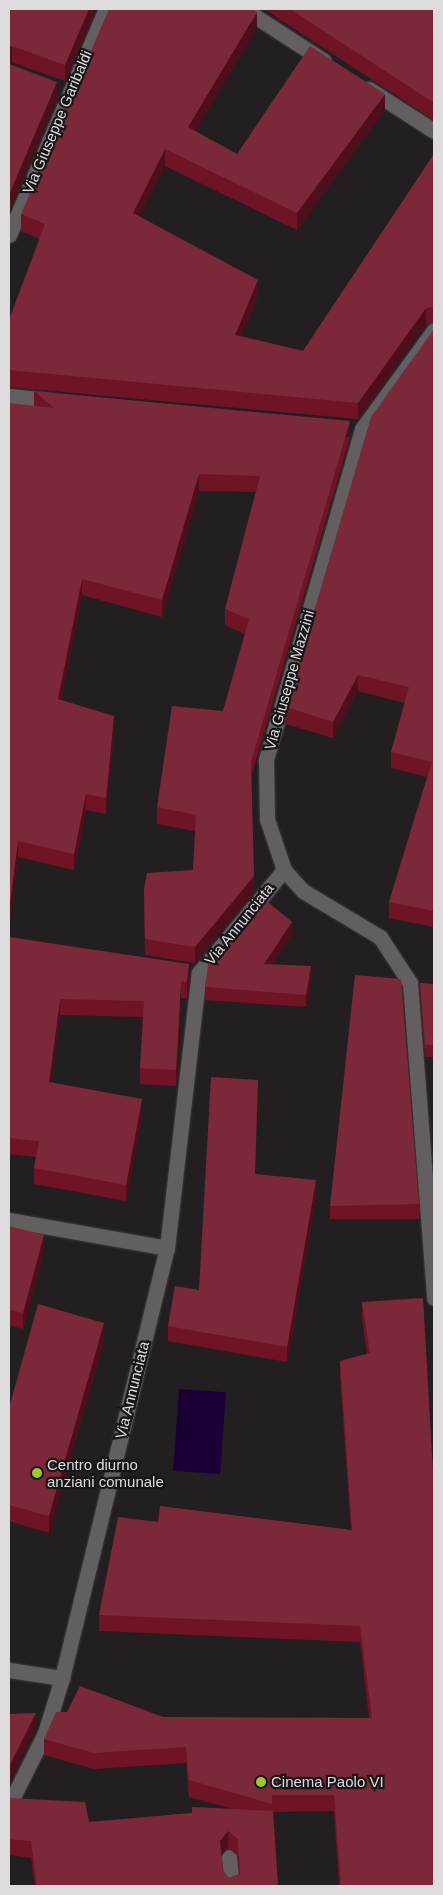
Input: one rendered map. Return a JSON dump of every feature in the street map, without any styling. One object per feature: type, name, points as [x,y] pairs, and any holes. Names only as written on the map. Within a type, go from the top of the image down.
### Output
[{"type":"street","name":"Via Giuseppe Garibaldi","points":[[9,235],[106,9]]},
{"type":"street","points":[[244,9],[335,67]]},
{"type":"street","points":[[351,78],[434,131]]},
{"type":"street","points":[[52,86],[70,93]]},
{"type":"street","name":"Via Giuseppe Mazzini","points":[[434,330],[362,429],[266,760],[267,819],[284,870],[303,891],[380,937],[410,983],[434,1298]]},
{"type":"street","points":[[9,396],[68,402]]},
{"type":"street","points":[[342,428],[362,429]]},
{"type":"street","name":"Via Annunciata","points":[[9,1805],[45,1733],[62,1678],[167,1248],[199,973],[284,870]]},
{"type":"street","points":[[181,970],[199,973]]},
{"type":"street","points":[[9,1220],[167,1248]]},
{"type":"street","points":[[9,1670],[62,1678]]},
{"type":"street","points":[[228,1857],[232,1886]]},
{"type":"shaded area","points":[[179,1389],[226,1392],[220,1474],[173,1471]]},
{"type":"building","points":[[9,9],[89,9],[65,65],[12,46],[9,47]]},
{"type":"building","points":[[109,9],[252,9],[257,12],[188,127],[237,154],[310,46],[385,94],[297,213],[165,149],[133,213],[258,280],[235,335],[303,351],[434,154],[434,307],[426,308],[358,403],[9,370],[9,320],[45,224],[21,214]]},
{"type":"building","points":[[290,9],[434,9],[434,103]]},
{"type":"building","points":[[9,64],[57,82],[9,195]]},
{"type":"building","points":[[434,329],[434,911],[389,902],[432,762],[391,752],[409,687],[358,675],[333,722],[286,707],[371,417]]},
{"type":"building","points":[[34,391],[350,421],[251,762],[254,876],[195,947],[145,939],[144,889],[147,873],[193,870],[196,815],[157,807],[172,706],[223,711],[249,619],[225,609],[260,476],[199,474],[162,600],[82,579],[58,699],[114,716],[106,798],[86,794],[74,854],[18,841],[9,911],[9,403],[54,408]]},
{"type":"building","points":[[263,898],[292,922],[264,964],[311,966],[306,995],[205,987],[208,965]]},
{"type":"building","points":[[9,937],[189,964],[187,982],[181,981],[176,1070],[140,1068],[144,1001],[60,999],[49,1082],[142,1099],[126,1185],[34,1168],[39,1141],[9,1138]]},
{"type":"building","points":[[433,972],[434,1045],[425,1045],[420,983],[433,984]]},
{"type":"building","points":[[355,975],[401,979],[419,1204],[330,1206]]},
{"type":"building","points":[[211,1077],[258,1080],[255,1174],[316,1180],[287,1347],[168,1326],[175,1286],[199,1290]]},
{"type":"building","points":[[9,1226],[44,1235],[23,1313],[9,1310]]},
{"type":"building","points":[[423,1298],[434,1489],[434,1886],[341,1886],[334,1795],[272,1795],[272,1804],[189,1780],[186,1747],[94,1753],[44,1739],[56,1712],[67,1712],[80,1686],[163,1717],[372,1718],[360,1626],[99,1615],[118,1517],[158,1522],[160,1506],[352,1530],[340,1361],[370,1353],[362,1302]]},
{"type":"building","name":"Centro diurno anziani comunale","points":[[38,1304],[104,1323],[49,1516],[9,1505],[9,1408]]},
{"type":"building","points":[[36,1713],[9,1767],[9,1714]]},
{"type":"building","points":[[9,1798],[85,1802],[89,1822],[192,1813],[192,1807],[273,1811],[278,1886],[37,1886],[31,1841],[9,1839]],"holes":[[[228,1831],[238,1839],[240,1874],[229,1878],[223,1871],[220,1841]]]},
{"type":"place","name":"Centro diurno anziani comunale","points":[[37,1473]]},
{"type":"place","name":"Cinema Paolo VI","points":[[261,1782]]}]
